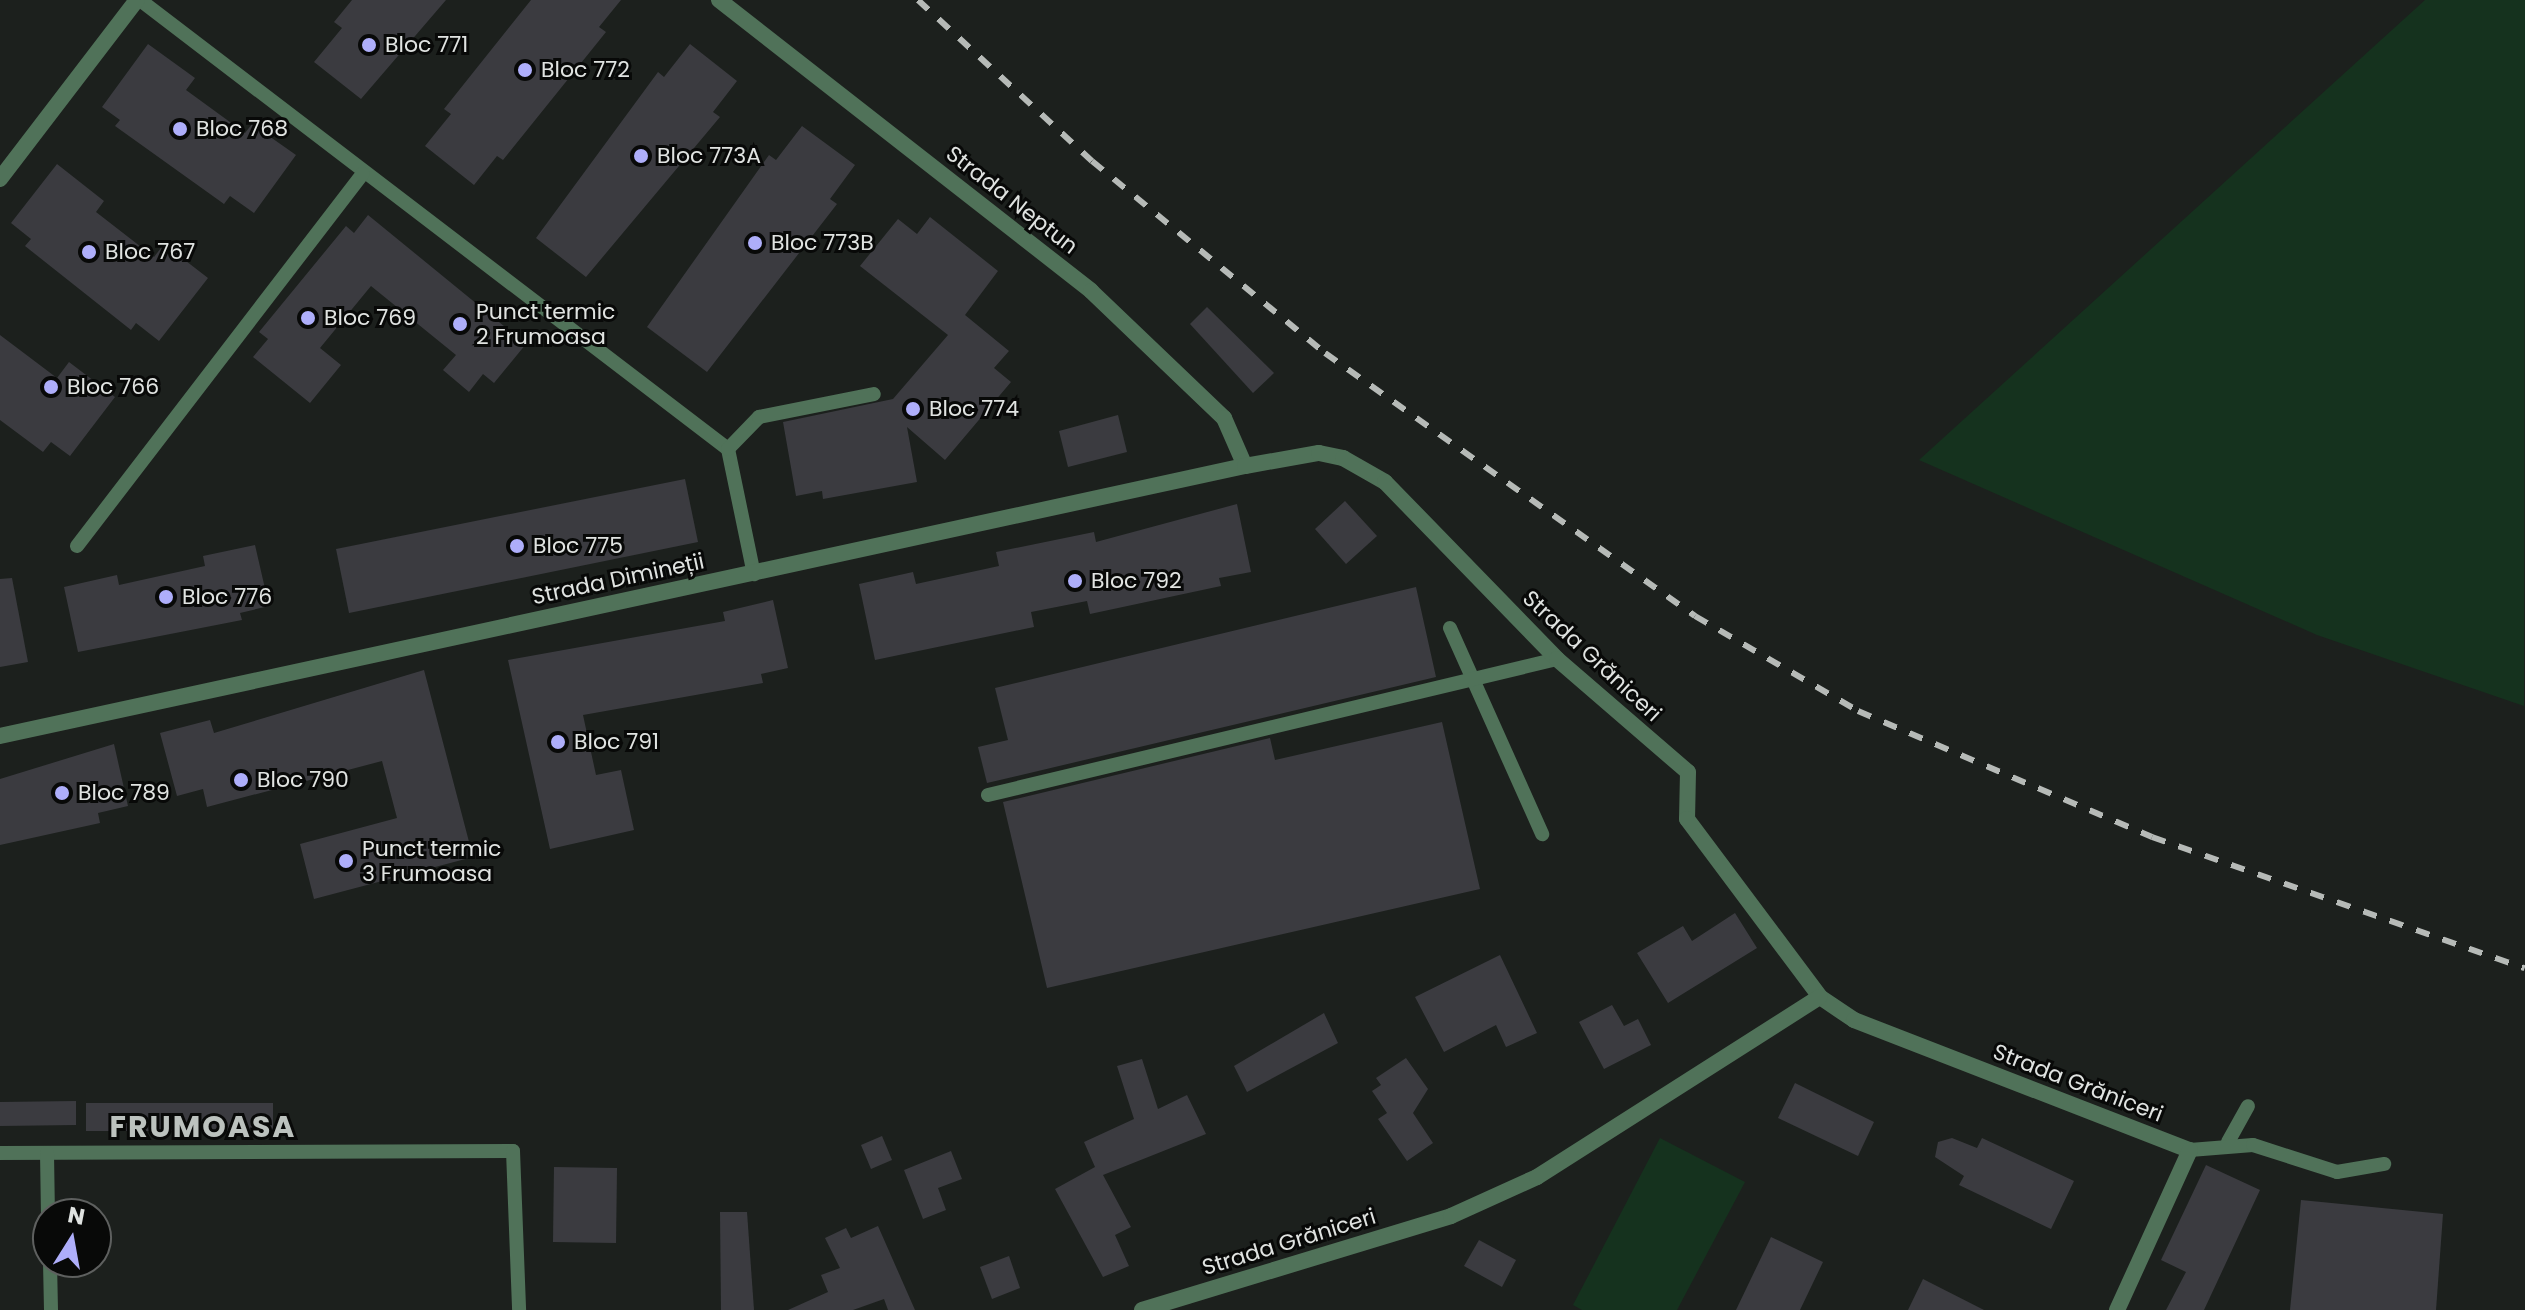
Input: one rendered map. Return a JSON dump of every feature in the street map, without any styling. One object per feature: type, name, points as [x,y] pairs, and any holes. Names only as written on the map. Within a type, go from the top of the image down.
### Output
[{"type":"street","points":[[0,179],[139,0]]},
{"type":"street","name":"Strada Neptun","points":[[719,0],[1091,291],[1224,418],[1245,466]]},
{"type":"street","name":"Strada Grăniceri","points":[[1245,466],[1319,453],[1385,482],[1557,659],[1688,772],[1687,819],[1820,997],[1854,1020],[2190,1150]]},
{"type":"street","name":"Strada Dimineții","points":[[0,736],[1245,466]]},
{"type":"street","name":"Strada Grăniceri","points":[[1142,1310],[1451,1216],[1537,1177],[1820,997]]},
{"type":"street","points":[[2117,1310],[2190,1150]]},
{"type":"lane","points":[[139,0],[362,174],[728,449],[754,574]]},
{"type":"lane","points":[[77,546],[362,174]]},
{"type":"lane","points":[[728,449],[759,417],[874,394]]},
{"type":"lane","points":[[1450,628],[1471,682],[1542,834]]},
{"type":"lane","points":[[988,795],[1557,659]]},
{"type":"lane","points":[[2228,1142],[2248,1106]]},
{"type":"lane","points":[[2190,1150],[2228,1142],[2337,1172],[2384,1164]]},
{"type":"lane","points":[[0,1153],[513,1151],[519,1310]]},
{"type":"lane","points":[[47,1153],[48,1198]]},
{"type":"lane","points":[[50,1278],[51,1310]]},
{"type":"green space","points":[[2425,0],[2525,0],[2524,706],[2317,635],[1919,460]]},
{"type":"green space","points":[[1660,1138],[1745,1182],[1677,1310],[1582,1310],[1573,1305]]},
{"type":"building","name":"Bloc 771","points":[[352,0],[446,0],[361,99],[314,62],[342,28],[334,22]]},
{"type":"building","name":"Bloc 772","points":[[531,0],[621,0],[599,27],[606,32],[503,160],[497,156],[474,185],[425,146],[451,114],[444,109]]},
{"type":"building","name":"Bloc 768","points":[[148,44],[195,78],[186,90],[245,133],[252,124],[296,155],[254,213],[230,196],[224,204],[115,126],[120,120],[102,107]]},
{"type":"building","name":"Bloc 773A","points":[[690,44],[737,81],[713,112],[720,117],[586,277],[536,238],[658,72],[664,77]]},
{"type":"building","name":"Bloc 773B","points":[[802,126],[855,165],[830,199],[837,204],[707,372],[647,327],[769,155],[776,160]]},
{"type":"building","name":"Bloc 767","points":[[57,164],[104,201],[96,212],[154,257],[164,244],[208,278],[159,341],[136,323],[131,330],[25,246],[31,239],[11,223]]},
{"type":"building","name":"Bloc 769","points":[[368,215],[526,344],[494,383],[483,374],[469,392],[443,370],[456,355],[371,286],[320,348],[341,365],[310,403],[253,357],[268,339],[259,332],[346,226],[354,233]]},
{"type":"building","name":"Bloc 774","points":[[930,217],[998,271],[965,315],[1009,351],[994,368],[1011,382],[945,460],[907,427],[917,482],[823,499],[822,491],[796,496],[783,422],[893,399],[948,335],[860,266],[898,219],[917,234]]},
{"type":"building","points":[[1207,307],[1274,373],[1253,393],[1190,324]]},
{"type":"building","name":"Bloc 766","points":[[0,335],[57,378],[69,362],[115,397],[70,456],[51,442],[43,452],[0,420]]},
{"type":"building","points":[[1118,415],[1127,452],[1068,467],[1059,431]]},
{"type":"building","name":"Bloc 775","points":[[685,479],[698,542],[349,613],[336,549]]},
{"type":"building","points":[[1345,501],[1377,536],[1346,564],[1315,529]]},
{"type":"building","name":"Bloc 792","points":[[1237,504],[1251,572],[1219,578],[1221,586],[1090,614],[1087,601],[1031,612],[1034,627],[875,660],[859,584],[913,572],[916,584],[999,566],[996,552],[1094,532],[1096,542]]},
{"type":"building","name":"Bloc 776","points":[[255,545],[269,606],[240,613],[242,620],[78,652],[64,587],[117,575],[119,585],[205,566],[203,556]]},
{"type":"building","points":[[12,578],[28,662],[0,667],[0,579]]},
{"type":"building","points":[[1416,587],[1436,677],[987,783],[978,747],[1008,740],[995,688]]},
{"type":"building","name":"Bloc 791","points":[[773,600],[788,668],[761,674],[763,683],[583,715],[596,775],[621,770],[634,830],[550,849],[508,660],[725,621],[723,612]]},
{"type":"building","name":"Bloc 790","points":[[424,670],[473,857],[314,899],[300,844],[397,818],[382,761],[207,807],[203,789],[177,796],[160,733],[210,720],[214,733]]},
{"type":"building","points":[[1442,722],[1480,889],[1047,988],[1003,802],[1270,738],[1275,760]]},
{"type":"building","name":"Bloc 789","points":[[114,744],[128,806],[98,813],[100,823],[0,845],[0,779]]},
{"type":"building","points":[[1735,913],[1757,948],[1668,1003],[1637,953],[1683,926],[1692,941]]},
{"type":"building","points":[[1500,955],[1537,1033],[1506,1047],[1496,1025],[1444,1052],[1415,997]]},
{"type":"building","points":[[1612,1005],[1624,1026],[1638,1019],[1651,1045],[1604,1069],[1579,1022]]},
{"type":"building","points":[[1324,1013],[1338,1043],[1247,1092],[1234,1066]]},
{"type":"building","points":[[1406,1058],[1428,1089],[1413,1113],[1433,1143],[1407,1161],[1378,1119],[1387,1113],[1372,1091],[1381,1085],[1376,1078]]},
{"type":"building","points":[[1142,1059],[1158,1109],[1187,1095],[1206,1134],[1103,1175],[1131,1227],[1115,1235],[1129,1266],[1103,1277],[1055,1189],[1095,1167],[1084,1142],[1134,1119],[1117,1066]]},
{"type":"building","points":[[1795,1083],[1874,1122],[1858,1156],[1778,1118]]},
{"type":"building","points":[[76,1101],[76,1125],[0,1126],[0,1102]]},
{"type":"building","points":[[86,1103],[273,1103],[273,1131],[86,1131]]},
{"type":"building","points":[[882,1136],[892,1160],[871,1169],[861,1145]]},
{"type":"building","points":[[1952,1138],[1977,1148],[1982,1138],[2074,1181],[2051,1229],[1959,1185],[1964,1176],[1935,1157],[1938,1142]]},
{"type":"building","points":[[951,1151],[962,1179],[938,1188],[946,1210],[923,1219],[904,1170]]},
{"type":"building","points":[[2206,1165],[2260,1190],[2204,1310],[2166,1310],[2186,1272],[2161,1260]]},
{"type":"building","points":[[554,1167],[617,1168],[616,1243],[553,1242]]},
{"type":"building","points":[[2301,1200],[2443,1214],[2436,1310],[2290,1310]]},
{"type":"building","points":[[720,1212],[747,1212],[754,1310],[721,1310]]},
{"type":"building","points":[[878,1226],[915,1310],[888,1310],[884,1299],[853,1310],[788,1310],[828,1292],[821,1275],[840,1268],[825,1238],[846,1228],[851,1238]]},
{"type":"building","points":[[1771,1237],[1823,1262],[1800,1310],[1736,1310]]},
{"type":"building","points":[[1479,1240],[1516,1260],[1502,1287],[1464,1266]]},
{"type":"building","points":[[1009,1256],[1020,1288],[992,1299],[980,1267]]},
{"type":"building","points":[[1923,1279],[1984,1310],[1908,1310]]},
{"type":"railway","points":[[918,0],[1092,161],[1325,353],[1695,616],[1858,711],[2152,837],[2525,968]]},
{"type":"place","name":"Bloc 771","points":[[369,45]]},
{"type":"place","name":"Bloc 772","points":[[525,70]]},
{"type":"place","name":"Bloc 768","points":[[180,129]]},
{"type":"place","name":"Bloc 773A","points":[[641,156]]},
{"type":"place","name":"Bloc 773B","points":[[755,243]]},
{"type":"place","name":"Bloc 767","points":[[89,252]]},
{"type":"place","name":"Bloc 769","points":[[308,318]]},
{"type":"place","name":"Punct termic 2 Frumoasa","points":[[460,324]]},
{"type":"place","name":"Bloc 766","points":[[51,387]]},
{"type":"place","name":"Bloc 774","points":[[913,409]]},
{"type":"place","name":"Bloc 775","points":[[517,546]]},
{"type":"place","name":"Bloc 792","points":[[1075,581]]},
{"type":"place","name":"Bloc 776","points":[[166,597]]},
{"type":"place","name":"Bloc 791","points":[[558,742]]},
{"type":"place","name":"Bloc 790","points":[[241,780]]},
{"type":"place","name":"Bloc 789","points":[[62,793]]},
{"type":"place","name":"Punct termic 3 Frumoasa","points":[[346,861]]},
{"type":"district","name":"FRUMOASA","points":[[203,1127]]}]
